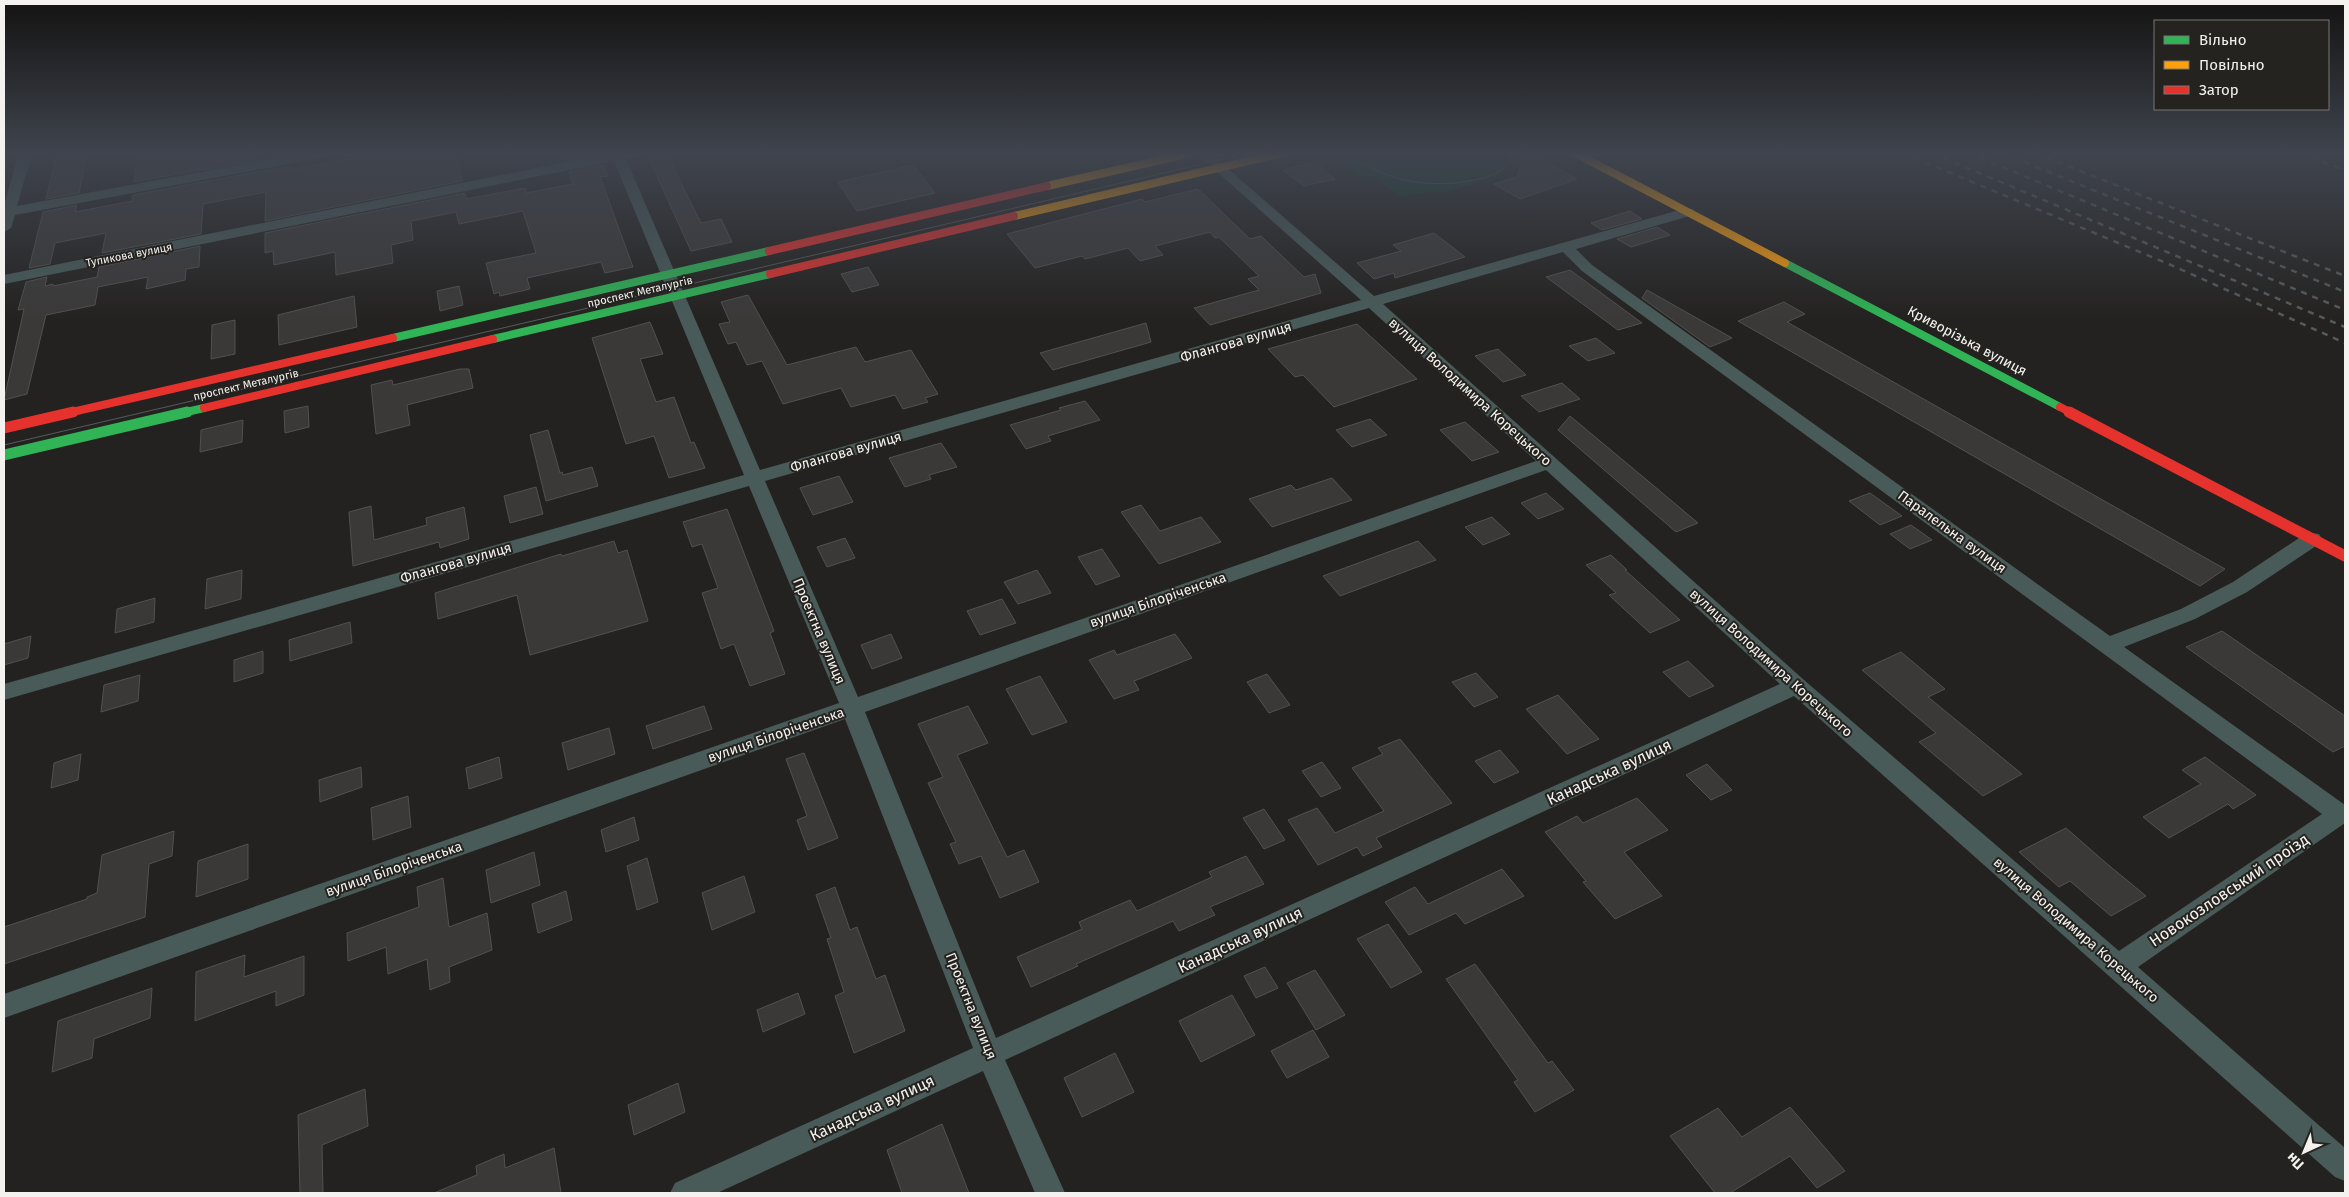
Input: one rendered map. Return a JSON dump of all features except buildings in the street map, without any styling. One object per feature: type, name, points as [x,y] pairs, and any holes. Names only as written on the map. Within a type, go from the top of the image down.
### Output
[{"type":"main road","name":"проспект Металургів","points":[[4,428],[952,209]]},
{"type":"main road","name":"проспект Металургів","points":[[4,455],[1046,209]]},
{"type":"main road","name":"Криворізька вулиця","points":[[1682,209],[2345,556]]},
{"type":"street","points":[[4,228],[6,212],[23,209]]},
{"type":"street","name":"Тупикова вулиця","points":[[4,280],[354,209]]},
{"type":"street","name":"Проектна вулиця","points":[[644,209],[676,296],[852,708],[989,1054],[1050,1193]]},
{"type":"street","name":"вулиця Володимира Корецького","points":[[1266,209],[1373,303],[1796,686],[2118,966],[2345,1167]]},
{"type":"street","name":"Флангова вулиця","points":[[4,692],[1688,212]]},
{"type":"street","name":"Паралельна вулиця","points":[[1566,247],[1587,268],[2340,814]]},
{"type":"street","name":"вулиця Білоріченська","points":[[4,1006],[1548,463]]},
{"type":"street","points":[[2107,645],[2188,614],[2240,587],[2312,539]]},
{"type":"street","name":"Канадська вулиця","points":[[685,1193],[1796,686]]},
{"type":"street","name":"Новокозловський проїзд","points":[[2118,966],[2340,814]]},
{"type":"tram line","points":[[4,445],[1011,209]]},
{"type":"railway","points":[[2037,209],[2171,265],[2345,343]]},
{"type":"railway","points":[[2065,209],[2345,327]]},
{"type":"railway","points":[[2103,209],[2345,310]]},
{"type":"railway","points":[[2140,209],[2345,292]]},
{"type":"railway","points":[[2176,209],[2345,276]]},
{"type":"traffic: fast","points":[[393,338],[769,251]]},
{"type":"traffic: fast","points":[[1785,263],[2060,407]]},
{"type":"traffic: fast","points":[[493,339],[770,274]]},
{"type":"traffic: fast","points":[[4,455],[204,408]]},
{"type":"traffic: slow","points":[[1014,216],[1044,209]]},
{"type":"traffic: slow","points":[[1682,209],[1785,263]]},
{"type":"traffic: jam","points":[[769,251],[949,209]]},
{"type":"traffic: jam","points":[[770,274],[1014,216]]},
{"type":"traffic: jam","points":[[4,428],[393,338]]},
{"type":"traffic: jam","points":[[204,408],[493,339]]},
{"type":"traffic: jam","points":[[2060,407],[2345,556]]}]
